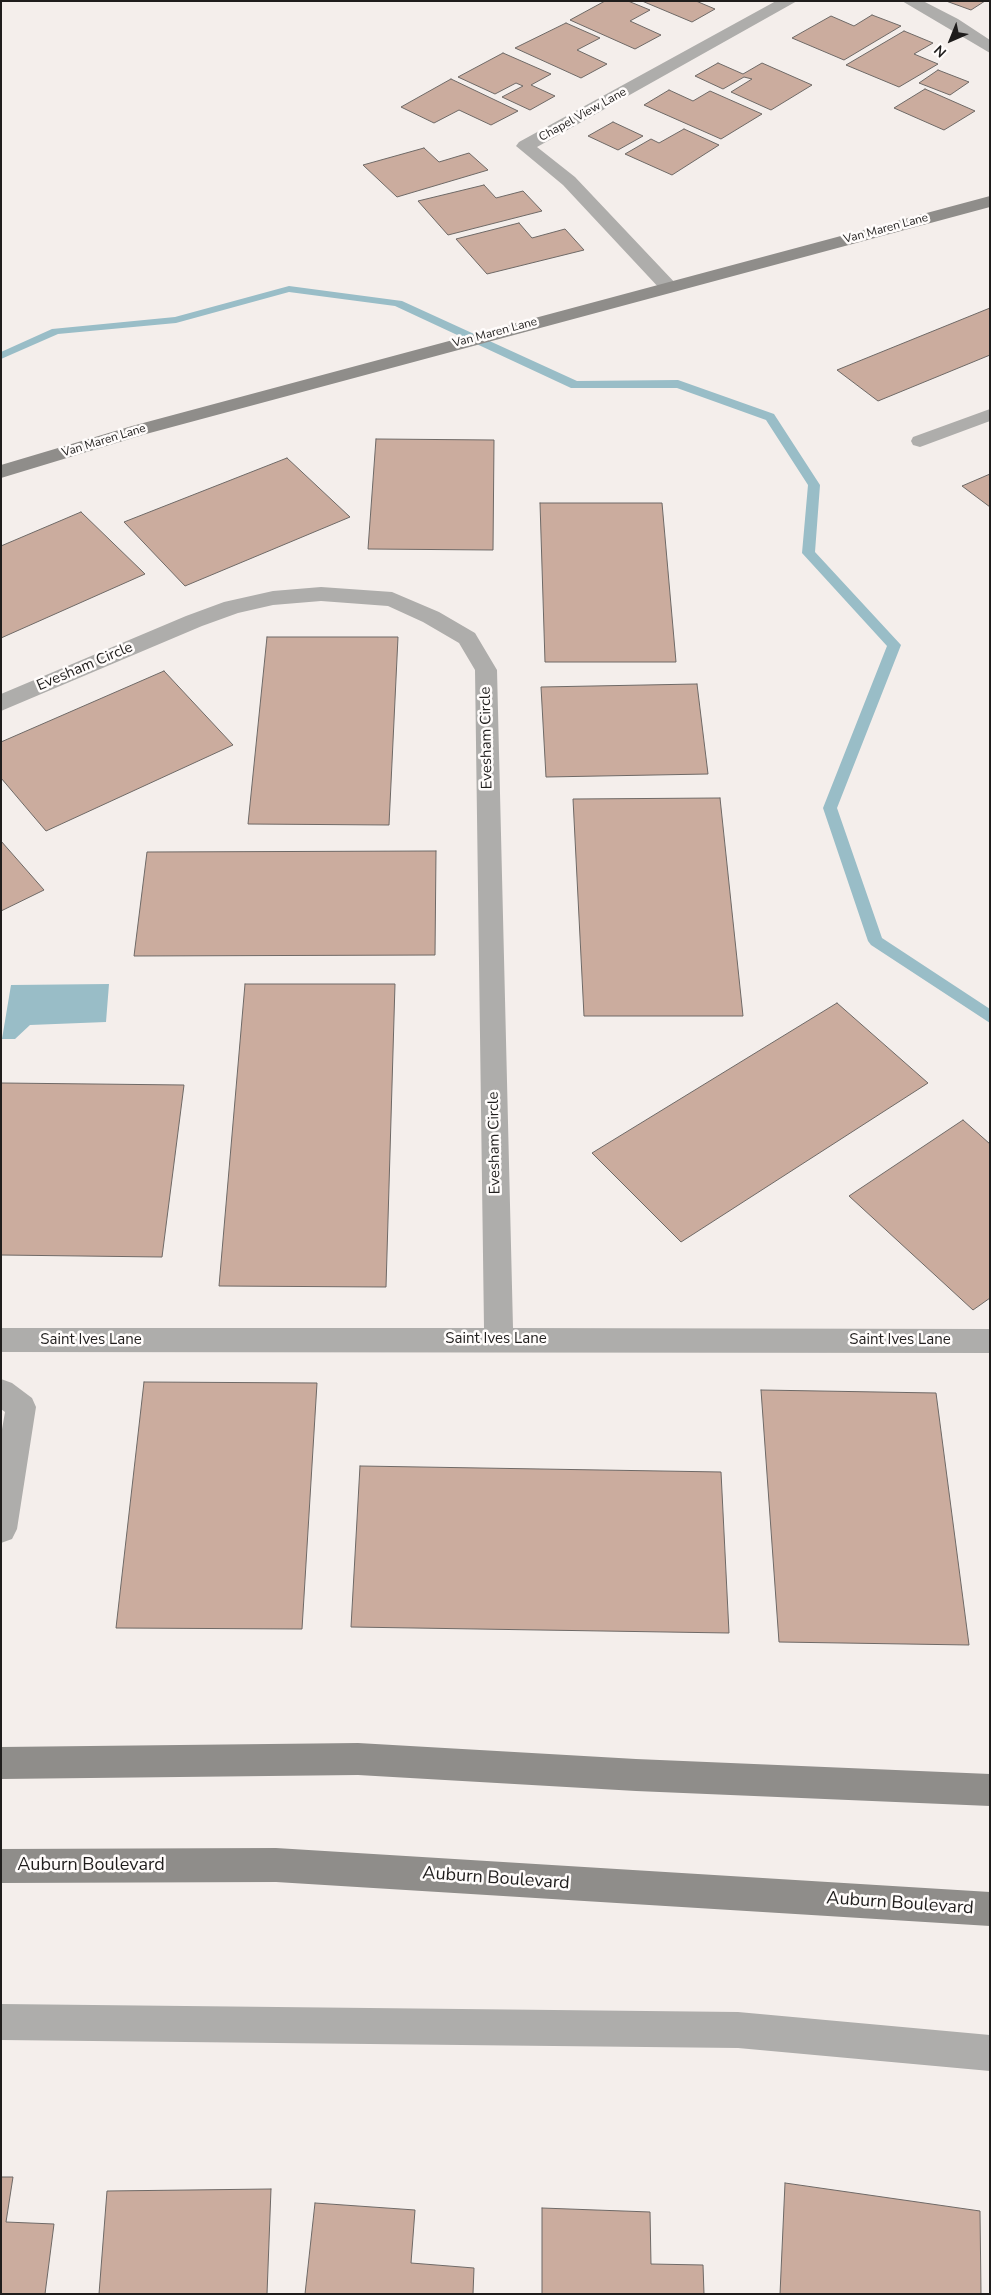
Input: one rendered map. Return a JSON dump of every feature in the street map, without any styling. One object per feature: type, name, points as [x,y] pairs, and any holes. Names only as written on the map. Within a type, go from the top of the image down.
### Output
[{"type":"main road","name":"Van Maren Lane","points":[[1,472],[139,430],[668,286],[990,201]]},
{"type":"main road","points":[[1,1763],[358,1759],[636,1775],[990,1790]]},
{"type":"main road","name":"Auburn Boulevard","points":[[1,1866],[276,1865],[990,1909]]},
{"type":"street","name":"Chapel View Lane","points":[[668,286],[569,182],[525,146],[789,1]]},
{"type":"street","points":[[910,1],[952,23],[990,48]]},
{"type":"street","name":"Evesham Circle","points":[[1,703],[194,621],[232,607],[273,598],[321,594],[392,599],[466,638],[486,670],[499,1339]]},
{"type":"street","name":"Saint Ives Lane","points":[[1,1340],[499,1339],[990,1341]]},
{"type":"street","points":[[1,1392],[21,1407],[1,1529]]},
{"type":"street","points":[[1,2022],[738,2030],[990,2053]]},
{"type":"lane","points":[[920,441],[990,415]]},
{"type":"water","points":[[109,984],[106,1022],[30,1025],[15,1039],[2,1039],[11,985]]},
{"type":"building","points":[[605,1],[628,1],[650,10],[630,21],[661,35],[635,49],[570,20]]},
{"type":"building","points":[[642,1],[696,1],[715,9],[692,22]]},
{"type":"building","points":[[946,1],[985,1],[971,10]]},
{"type":"building","points":[[872,15],[901,26],[844,60],[792,38],[831,16],[854,26]]},
{"type":"building","points":[[566,23],[600,38],[577,50],[607,64],[581,78],[515,48]]},
{"type":"building","points":[[904,31],[933,43],[914,54],[938,64],[899,87],[846,65]]},
{"type":"building","points":[[503,53],[551,74],[531,85],[555,96],[530,110],[502,97],[523,86],[516,83],[495,94],[458,77]]},
{"type":"building","points":[[718,63],[743,74],[762,63],[812,85],[771,110],[731,92],[752,79],[744,77],[723,89],[695,76]]},
{"type":"building","points":[[938,70],[969,82],[950,95],[919,83]]},
{"type":"building","points":[[451,79],[518,111],[491,125],[459,110],[434,123],[401,107]]},
{"type":"building","points":[[925,89],[975,111],[944,130],[894,108]]},
{"type":"building","points":[[669,90],[693,101],[710,91],[762,114],[721,139],[644,105]]},
{"type":"building","points":[[613,122],[643,136],[618,150],[588,136]]},
{"type":"building","points":[[684,129],[719,145],[672,175],[625,154],[651,139],[659,143]]},
{"type":"building","points":[[424,148],[439,162],[469,153],[488,170],[397,197],[363,165]]},
{"type":"building","points":[[484,185],[496,198],[523,191],[542,211],[448,235],[418,201]]},
{"type":"building","points":[[519,223],[532,238],[565,229],[584,250],[487,274],[456,239]]},
{"type":"building","points":[[990,308],[990,355],[878,401],[837,370]]},
{"type":"building","points":[[376,439],[494,440],[493,550],[368,549]]},
{"type":"building","points":[[287,458],[350,517],[185,586],[124,522]]},
{"type":"building","points":[[990,474],[990,507],[962,486]]},
{"type":"building","points":[[540,503],[662,503],[676,662],[545,662]]},
{"type":"building","points":[[81,512],[145,574],[1,638],[1,546]]},
{"type":"building","points":[[267,637],[398,637],[389,825],[248,824]]},
{"type":"building","points":[[164,671],[233,745],[46,831],[1,778],[1,742]]},
{"type":"building","points":[[697,684],[708,774],[546,777],[541,687]]},
{"type":"building","points":[[720,798],[743,1016],[584,1016],[573,799]]},
{"type":"building","points":[[1,841],[44,890],[1,911]]},
{"type":"building","points":[[436,851],[435,955],[134,956],[147,852]]},
{"type":"building","points":[[245,984],[395,984],[386,1287],[219,1286]]},
{"type":"building","points":[[837,1003],[928,1083],[681,1242],[592,1153]]},
{"type":"building","points":[[1,1083],[184,1085],[162,1257],[1,1255]]},
{"type":"building","points":[[963,1120],[990,1144],[990,1298],[973,1310],[849,1196]]},
{"type":"building","points":[[144,1382],[317,1383],[302,1629],[116,1628]]},
{"type":"building","points":[[761,1390],[936,1393],[969,1645],[779,1642]]},
{"type":"building","points":[[360,1466],[721,1472],[729,1633],[351,1627]]},
{"type":"building","points":[[1,2177],[13,2177],[6,2222],[54,2224],[45,2294],[1,2294]]},
{"type":"building","points":[[785,2183],[980,2211],[981,2294],[780,2294]]},
{"type":"building","points":[[271,2189],[267,2294],[99,2294],[107,2191]]},
{"type":"building","points":[[315,2203],[415,2210],[411,2263],[474,2268],[473,2294],[305,2294]]},
{"type":"building","points":[[542,2208],[650,2212],[651,2264],[703,2265],[704,2294],[542,2294]]},
{"type":"waterway","points":[[1,356],[56,331],[176,320],[289,289],[398,303],[575,385],[678,384],[770,417],[814,485],[808,553],[894,645],[830,808],[876,941],[990,1017]]}]
